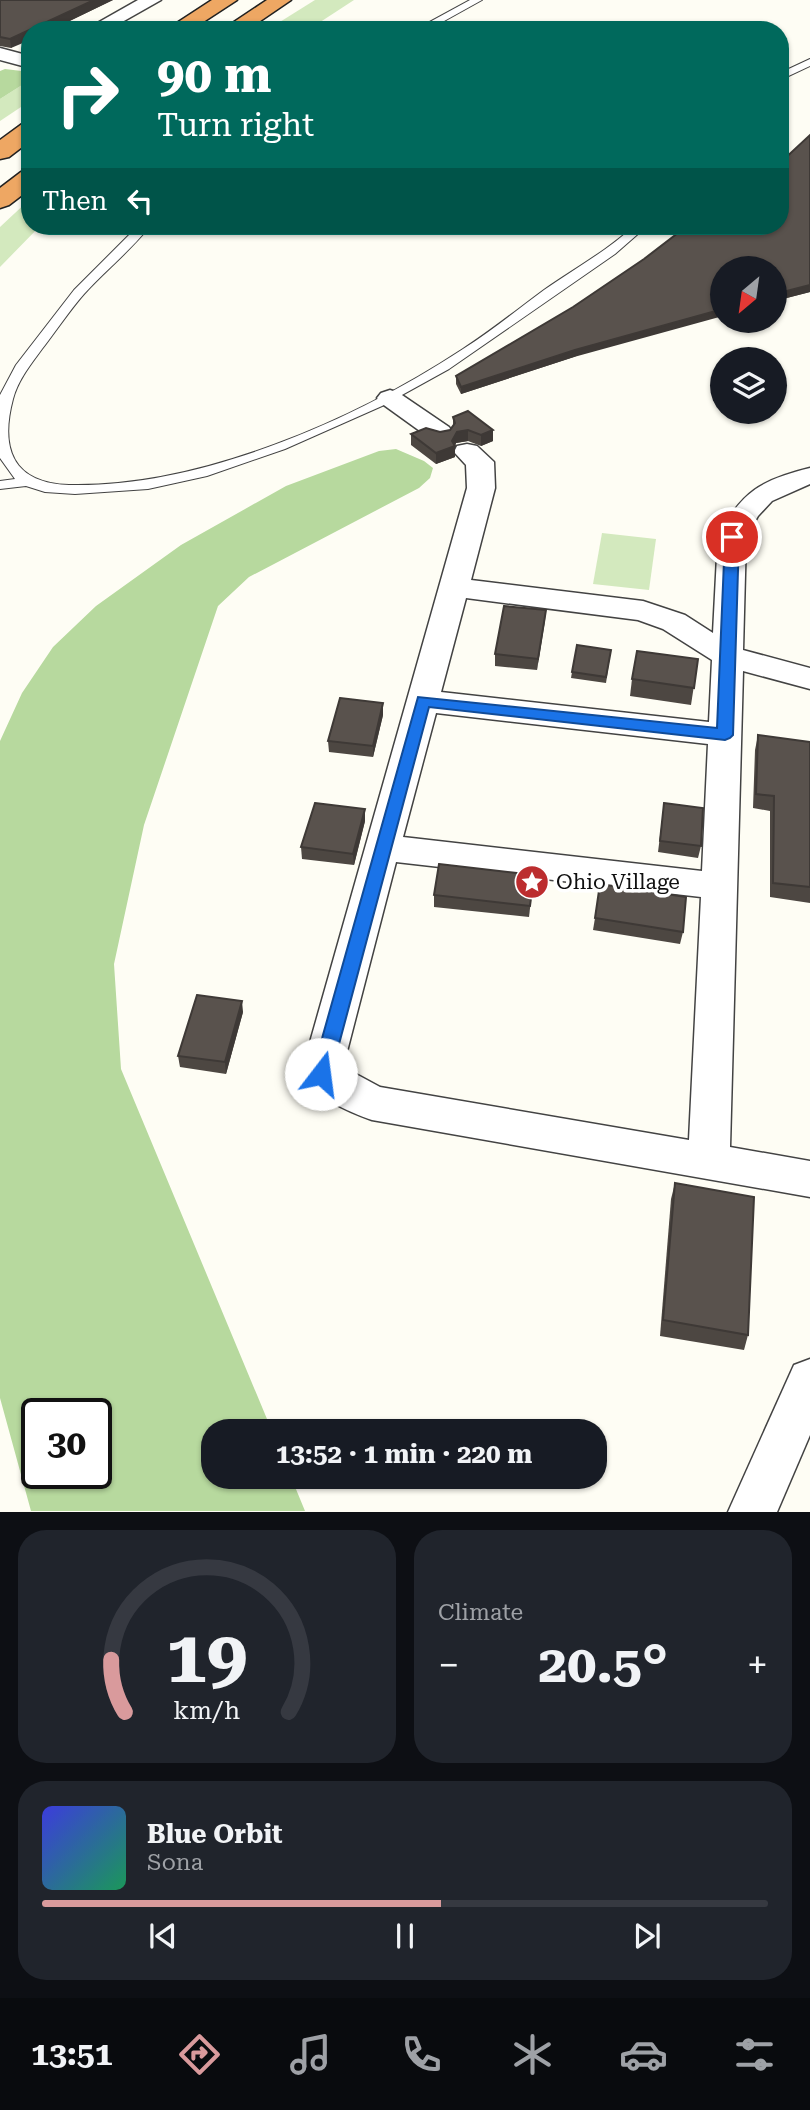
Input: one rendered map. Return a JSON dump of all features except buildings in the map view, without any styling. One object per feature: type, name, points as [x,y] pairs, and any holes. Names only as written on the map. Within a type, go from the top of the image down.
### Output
[{"type":"highway","points":[[191,21],[227,0]]},
{"type":"highway","points":[[247,21],[281,0]]},
{"type":"highway","points":[[0,152],[21,136]]},
{"type":"highway","points":[[0,200],[21,184]]},
{"type":"street","points":[[111,21],[152,0]]},
{"type":"street","points":[[0,54],[21,60]]},
{"type":"street","points":[[390,398],[480,462],[481,488],[321,1074],[372,1102],[810,1179]]},
{"type":"street","points":[[709,1161],[732,537],[744,511],[762,495],[788,481],[810,476]]},
{"type":"street","points":[[454,587],[643,611],[674,622],[728,656],[810,679]]},
{"type":"street","points":[[423,701],[725,735]]},
{"type":"street","points":[[383,848],[719,886]]},
{"type":"street","points":[[752,1511],[810,1381]]},
{"type":"lane","points":[[437,21],[477,0]]},
{"type":"lane","points":[[789,72],[810,62]]},
{"type":"lane","points":[[25,482],[4,458],[0,435],[6,397],[21,368],[78,293],[135,235]]},
{"type":"lane","points":[[0,485],[25,482],[62,490],[120,489],[164,483],[249,458],[390,398],[487,338],[630,235]]},
{"type":"green space","points":[[315,0],[354,0],[322,21],[281,21]]},
{"type":"green space","points":[[0,71],[21,71],[21,86],[0,99]]},
{"type":"green space","points":[[21,86],[21,107],[0,121],[0,99]]},
{"type":"green space","points":[[21,207],[21,235],[31,235],[0,267],[0,227]]},
{"type":"green space","points":[[396,449],[424,461],[433,468],[430,478],[419,488],[249,577],[218,606],[144,825],[114,964],[121,1069],[267,1419],[201,1419],[201,1489],[296,1489],[305,1511],[31,1511],[25,1489],[112,1489],[112,1398],[21,1398],[21,1475],[0,1398],[0,741],[22,693],[53,647],[96,606],[181,545],[286,486],[379,451]]},
{"type":"green space","points":[[602,533],[656,539],[649,590],[593,584]]},
{"type":"place","name":"Ohio Village","points":[[532,882]]},
{"type":"route","points":[[321,1074],[423,701],[725,735],[732,537]]}]
